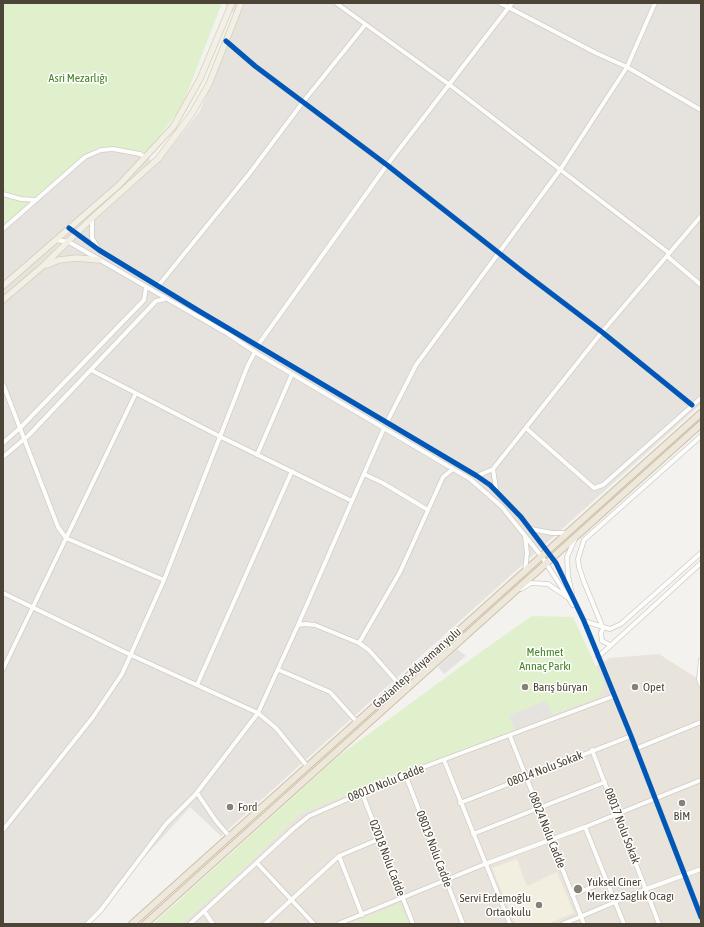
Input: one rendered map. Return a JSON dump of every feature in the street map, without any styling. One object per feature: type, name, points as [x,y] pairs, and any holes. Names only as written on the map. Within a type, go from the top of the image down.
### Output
[{"type":"highway","name":"Gaziantep-Adıyaman yolu","points":[[132,924],[701,413]]},
{"type":"highway","name":"Gaziantep-Adıyaman yolu","points":[[145,924],[701,424]]},
{"type":"main road","points":[[3,286],[119,185],[173,126],[200,79],[232,3]]},
{"type":"main road","points":[[3,300],[43,266],[92,218],[158,159],[191,115],[209,84],[241,3]]},
{"type":"main road","points":[[43,266],[59,260],[77,258],[99,260]]},
{"type":"street","points":[[336,3],[450,84],[668,254],[701,285]]},
{"type":"street","points":[[500,3],[627,67],[701,110]]},
{"type":"street","points":[[258,345],[387,165],[510,8],[512,3]]},
{"type":"street","points":[[387,422],[416,365],[560,170],[627,67],[655,3]]},
{"type":"street","points":[[158,286],[249,174],[303,102],[365,24]]},
{"type":"street","points":[[226,41],[602,332],[692,406]]},
{"type":"street","points":[[3,229],[85,157],[101,150],[121,150],[145,157]]},
{"type":"street","points":[[3,194],[21,199],[36,200]]},
{"type":"street","points":[[477,476],[493,469],[602,332],[701,216]]},
{"type":"street","points":[[92,218],[92,238],[99,250]]},
{"type":"street","points":[[69,228],[75,234],[99,250],[158,286],[477,476],[496,492],[530,529],[544,554],[546,562],[584,621],[610,629],[622,624],[701,553]]},
{"type":"street","points":[[56,240],[69,242],[470,479],[488,493],[502,507],[525,535],[544,554],[551,558],[584,621],[631,736],[701,917]]},
{"type":"street","points":[[3,443],[21,427],[144,300],[146,287]]},
{"type":"street","points":[[3,457],[24,439],[156,301],[165,299]]},
{"type":"street","points":[[3,830],[94,717],[122,674],[164,580],[248,365],[255,352]]},
{"type":"street","points":[[91,370],[221,437],[352,501]]},
{"type":"street","points":[[258,455],[292,374]]},
{"type":"street","points":[[3,384],[21,427],[24,439],[58,528],[66,538],[164,580]]},
{"type":"street","points":[[3,669],[32,606],[136,393]]},
{"type":"street","points":[[526,428],[594,488],[603,485],[701,398]]},
{"type":"street","points":[[87,924],[101,910],[166,824],[196,793],[258,712],[279,670],[384,428]]},
{"type":"street","points":[[610,645],[602,641],[601,633],[603,628],[579,567],[578,559],[584,540],[701,436]]},
{"type":"street","points":[[359,644],[400,572],[443,477],[453,469]]},
{"type":"street","points":[[493,469],[496,492]]},
{"type":"street","points":[[197,685],[292,471]]},
{"type":"street","points":[[364,474],[383,483],[428,510]]},
{"type":"street","points":[[530,529],[552,533],[568,532]]},
{"type":"street","points":[[574,600],[568,576],[567,558],[570,547],[578,533]]},
{"type":"street","points":[[525,535],[527,553],[525,572]]},
{"type":"street","points":[[598,657],[701,563]]},
{"type":"street","points":[[514,593],[531,583],[540,583],[548,584],[568,598]]},
{"type":"street","points":[[3,593],[131,655],[258,712],[276,728],[307,766]]},
{"type":"street","points":[[298,625],[315,625],[359,644],[369,650],[399,684]]},
{"type":"street","points":[[701,660],[699,679],[701,685]]},
{"type":"street","points":[[279,670],[330,692],[357,722]]},
{"type":"street","name":"08010 Nolu Cadde","points":[[190,924],[293,828],[309,816],[405,774],[614,696]]},
{"type":"street","points":[[635,749],[701,722]]},
{"type":"street","name":"08024 Nolu Cadde","points":[[510,736],[584,924]]},
{"type":"street","name":"08014 Nolu Sokak","points":[[460,803],[525,776],[631,736]]},
{"type":"street","name":"08017 Nolu Sokak","points":[[592,750],[659,924]]},
{"type":"street","points":[[444,760],[460,803],[510,924]]},
{"type":"street","name":"08019 Nolu Cadde","points":[[405,774],[463,924]]},
{"type":"street","points":[[338,924],[485,864],[585,827],[654,797],[701,780]]},
{"type":"street","points":[[473,834],[538,807],[605,782]]},
{"type":"street","points":[[196,793],[229,836]]},
{"type":"street","name":"02018 Nolu Cadde","points":[[362,793],[413,924]]},
{"type":"street","points":[[585,827],[616,902],[622,924]]},
{"type":"street","points":[[265,924],[339,856],[379,839]]},
{"type":"street","points":[[339,856],[362,914]]},
{"type":"street","points":[[257,863],[314,924]]},
{"type":"street","points":[[563,924],[646,889],[701,869]]},
{"type":"street","points":[[572,895],[607,881]]},
{"type":"street","points":[[204,911],[213,924]]},
{"type":"shaded area","points":[[224,3],[701,3],[701,404],[221,836],[190,807],[84,924],[3,924],[3,232],[85,156],[113,148],[145,156],[157,165],[200,111],[238,17]]},
{"type":"shaded area","points":[[457,649],[466,656],[444,674],[438,667]]},
{"type":"shaded area","points":[[659,654],[695,677],[701,668],[701,924],[181,924],[243,869],[299,814],[350,793],[364,799],[610,658]]},
{"type":"shaded area","points":[[546,701],[552,715],[515,730],[509,715]]},
{"type":"shaded area","name":"Servi Erdemoğlu Ortaokulu","points":[[517,859],[527,886],[557,872],[574,913],[547,924],[515,924],[492,868]]},
{"type":"green space","name":"Asri Mezarlığı","points":[[3,3],[222,3],[182,106],[145,156],[113,148],[85,156],[3,228]]},
{"type":"green space","name":"Mehmet Annaç Parkı","points":[[532,616],[573,617],[604,684],[600,696],[552,715],[546,701],[509,715],[515,730],[357,789],[299,814],[243,869],[181,924],[153,924],[336,758]]},
{"type":"green space","points":[[400,904],[408,924],[348,924]]},
{"type":"cycle path","points":[[226,41],[255,66],[387,165],[602,332],[692,405]]},
{"type":"cycle path","points":[[69,228],[99,250],[199,311],[477,476],[490,485],[521,517],[556,563],[584,621],[631,736],[701,917]]},
{"type":"place","name":"Barış büryan","points":[[525,687]]},
{"type":"place","name":"Opet","points":[[635,687]]},
{"type":"place","name":"BİM","points":[[682,803]]},
{"type":"place","name":"Ford","points":[[230,807]]},
{"type":"place","name":"Yuksel Ciner Merkez Saglık Ocagı","points":[[578,889]]},
{"type":"place","name":"Servi Erdemoğlu Ortaokulu","points":[[539,905]]}]
